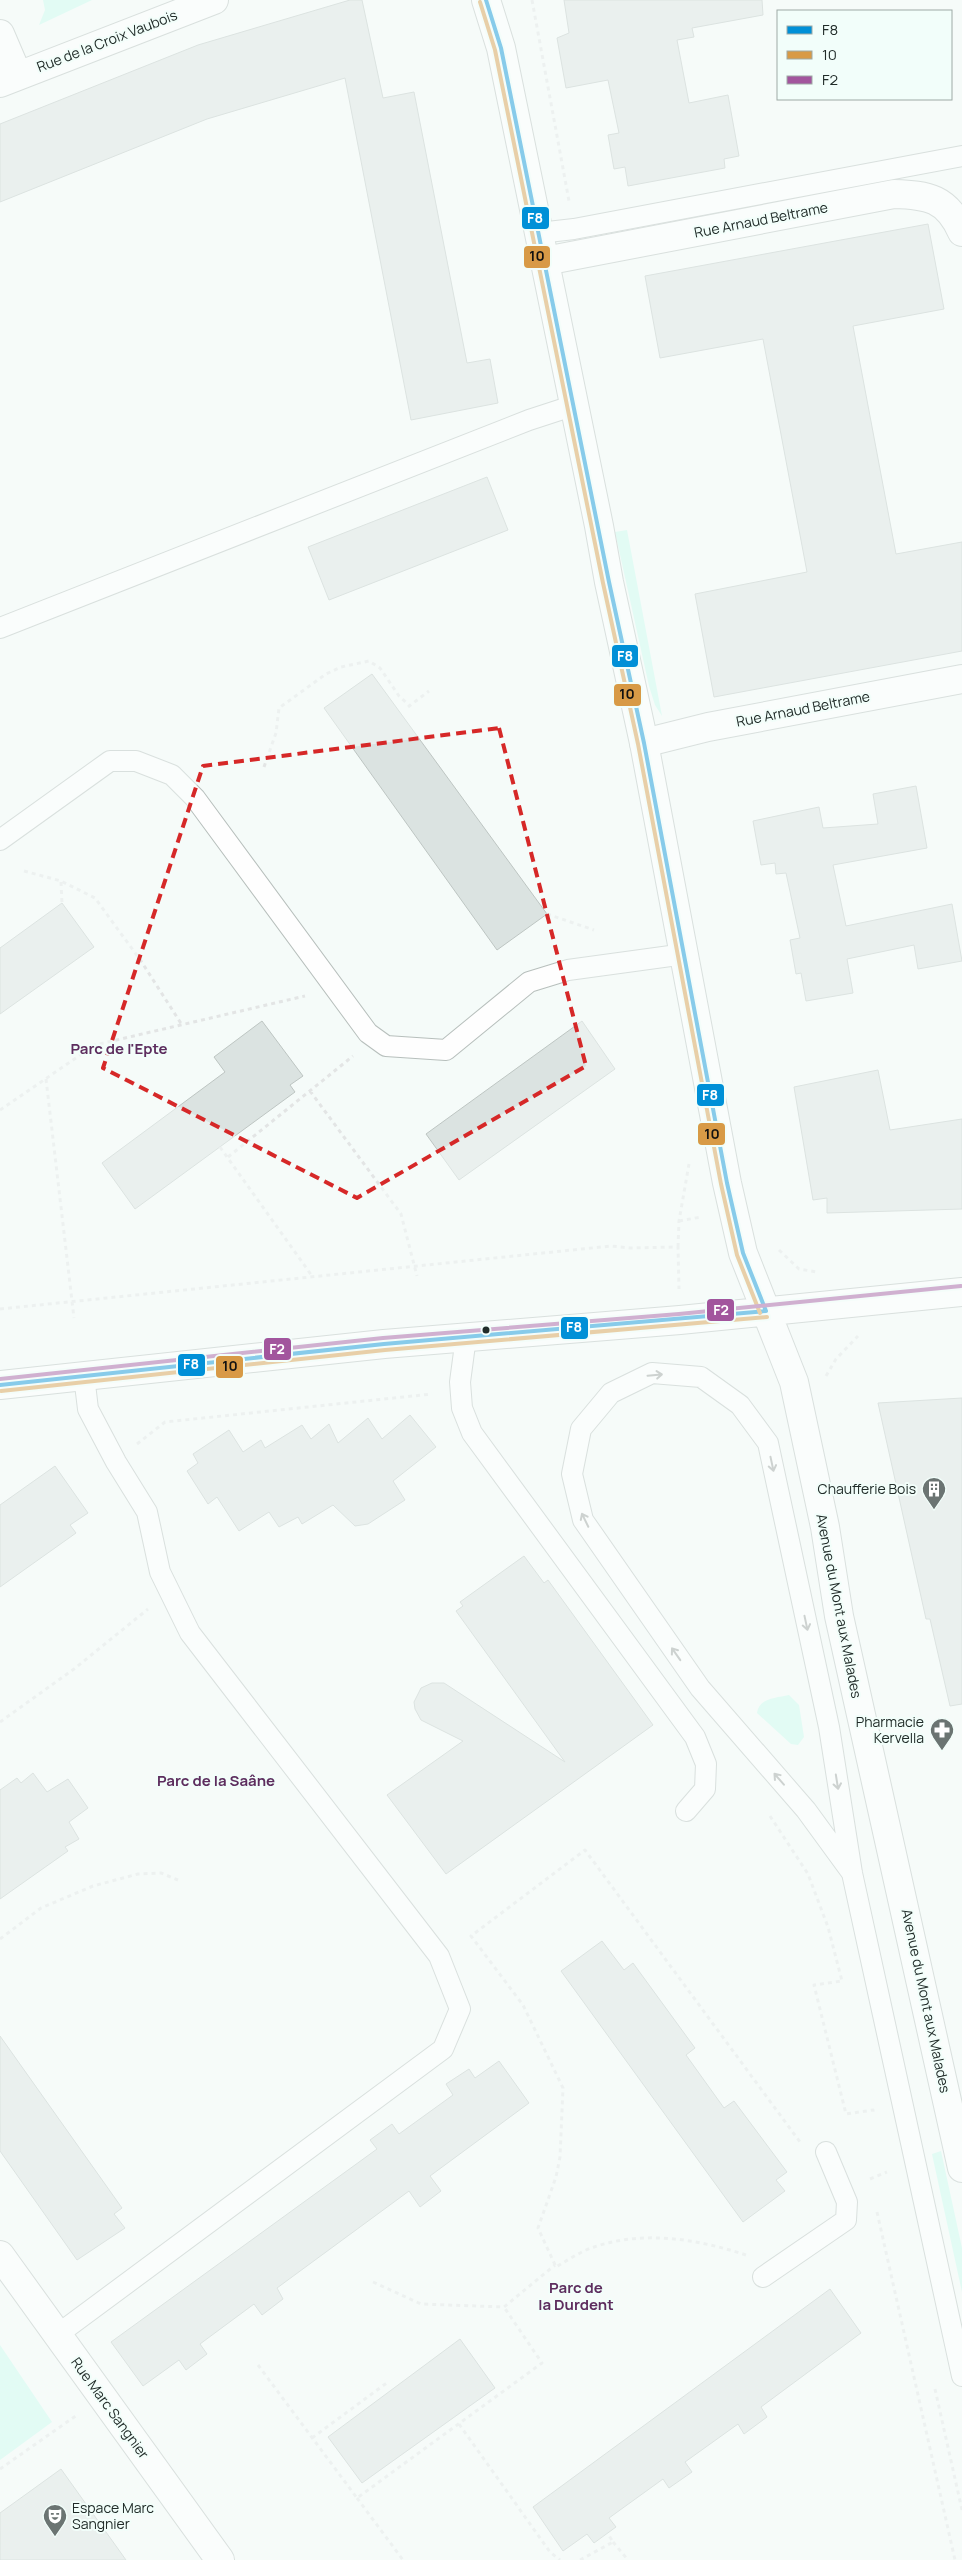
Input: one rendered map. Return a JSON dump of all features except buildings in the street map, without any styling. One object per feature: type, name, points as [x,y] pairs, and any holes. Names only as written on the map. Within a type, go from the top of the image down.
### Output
[{"type":"street","name":"Rue de la Croix Vaubois","points":[[9,79],[214,0]]},
{"type":"street","name":"Avenue du Mont aux Malades","points":[[486,0],[501,48],[575,405],[609,582],[644,743],[731,1202],[743,1253],[796,1389],[825,1527],[839,1616],[962,2168]]},
{"type":"street","name":"Avenue du Mont aux Malades","points":[[501,48],[508,0]]},
{"type":"street","points":[[0,34],[9,79]]},
{"type":"street","name":"Rue Arnaud Beltrame","points":[[545,261],[894,194],[923,195],[929,198],[954,215],[962,232]]},
{"type":"street","name":"Rue Arnaud Beltrame","points":[[644,743],[708,727],[962,679]]},
{"type":"street","points":[[0,1385],[466,1337],[962,1292]]},
{"type":"street","name":"Rue Marc Sangnier","points":[[0,2255],[220,2560]]},
{"type":"lane","points":[[539,233],[574,229],[962,156]]},
{"type":"lane","points":[[0,628],[529,420],[575,405]]},
{"type":"lane","points":[[0,840],[110,761],[136,761],[172,776],[195,798],[368,1033],[386,1046],[446,1050],[529,982],[568,970],[685,954]]},
{"type":"lane","points":[[466,1337],[461,1391],[462,1408],[472,1434],[695,1737],[706,1764],[705,1789],[686,1811]]},
{"type":"lane","points":[[852,1873],[806,1810],[700,1688],[583,1520],[572,1474],[581,1429],[611,1393],[652,1374],[701,1377],[740,1405],[768,1443],[828,1727],[852,1873],[962,2376]]},
{"type":"lane","points":[[57,2335],[443,2049],[460,2008],[439,1956],[190,1633],[160,1572],[147,1512],[116,1462],[88,1409],[84,1376]]},
{"type":"lane","points":[[768,2273],[846,2220],[847,2202],[830,2160]]},
{"type":"path","points":[[264,767],[276,733],[279,708],[334,670],[370,661],[380,668],[399,696],[409,706],[429,691]]},
{"type":"path","points":[[24,871],[61,881],[95,898],[141,961],[182,1025]]},
{"type":"path","points":[[61,881],[62,903]]},
{"type":"path","points":[[546,914],[594,930]]},
{"type":"path","points":[[0,1110],[95,1045],[303,998],[327,978]]},
{"type":"path","points":[[228,1157],[376,1039]]},
{"type":"path","points":[[46,1078],[74,1318]]},
{"type":"path","points":[[310,1091],[401,1214],[417,1276]]},
{"type":"path","points":[[220,1147],[312,1276]]},
{"type":"path","points":[[679,1283],[679,1221],[690,1155]]},
{"type":"path","points":[[679,1221],[703,1216]]},
{"type":"path","points":[[0,1310],[611,1246],[630,1248],[678,1247]]},
{"type":"path","points":[[824,1378],[854,1338],[862,1335]]},
{"type":"path","points":[[116,1462],[165,1422],[461,1391]]},
{"type":"path","points":[[0,1722],[74,1669],[170,1592]]},
{"type":"path","points":[[768,2273],[755,2258],[716,2245],[670,2238],[625,2240],[592,2247],[556,2267],[538,2228],[556,2177],[560,2157],[564,2088],[523,2005],[471,1936],[585,1850],[812,2159],[830,2160]]},
{"type":"path","points":[[0,1939],[41,1908],[94,1886],[138,1874],[161,1873],[178,1880]]},
{"type":"path","points":[[828,1927],[842,1981],[814,1986],[846,2114],[872,2110],[875,2119]]},
{"type":"path","points":[[871,2185],[870,2178],[887,2172],[885,2164]]},
{"type":"path","points":[[877,2210],[955,2560]]},
{"type":"path","points":[[374,2282],[421,2304],[504,2308],[555,2264]]},
{"type":"path","points":[[357,2498],[542,2363],[504,2308]]},
{"type":"path","points":[[258,2365],[402,2560]]},
{"type":"path","points":[[312,2438],[388,2382]]},
{"type":"path","points":[[0,2469],[62,2425],[104,2400]]},
{"type":"path","points":[[459,2424],[550,2552],[560,2560]]},
{"type":"path","points":[[608,2534],[628,2560]]},
{"type":"path","points":[[580,2560],[613,2542]]},
{"type":"highlighted area","points":[[499,728],[586,1066],[357,1198],[103,1068],[203,766]]},
{"type":"green space","points":[[43,0],[92,0],[39,25],[45,10]]},
{"type":"green space","points":[[627,530],[662,716],[655,705],[649,686],[615,532]]},
{"type":"green space","points":[[789,1695],[799,1705],[804,1737],[798,1745],[791,1744],[757,1713],[761,1704],[774,1698]]},
{"type":"green space","points":[[941,2151],[962,2248],[962,2292],[932,2154]]},
{"type":"green space","points":[[0,2345],[52,2422],[0,2460]]},
{"type":"transit line","name":"F8","points":[[486,0],[501,48],[609,582],[644,743],[727,1183],[743,1253],[766,1311]]},
{"type":"transit line","name":"10","points":[[480,2],[495,50],[603,583],[638,744],[721,1184],[737,1255],[760,1313]]},
{"type":"transit line","name":"F2","points":[[0,1379],[383,1338],[679,1314],[961,1286]]},
{"type":"transit line","name":"F8","points":[[0,1385],[384,1344],[766,1311]]},
{"type":"transit line","name":"10","points":[[1,1391],[385,1350],[767,1317]]},
{"type":"place","name":"Chaufferie Bois","points":[[934,1510]]},
{"type":"place","name":"Pharmacie Kervella","points":[[942,1751]]},
{"type":"place","name":"Espace Marc Sangnier","points":[[55,2537]]},
{"type":"district","name":"Parc de l'Epte","points":[[119,1049]]},
{"type":"district","name":"Parc de la Saâne","points":[[216,1781]]},
{"type":"district","name":"Parc de la Durdent","points":[[576,2296]]}]
